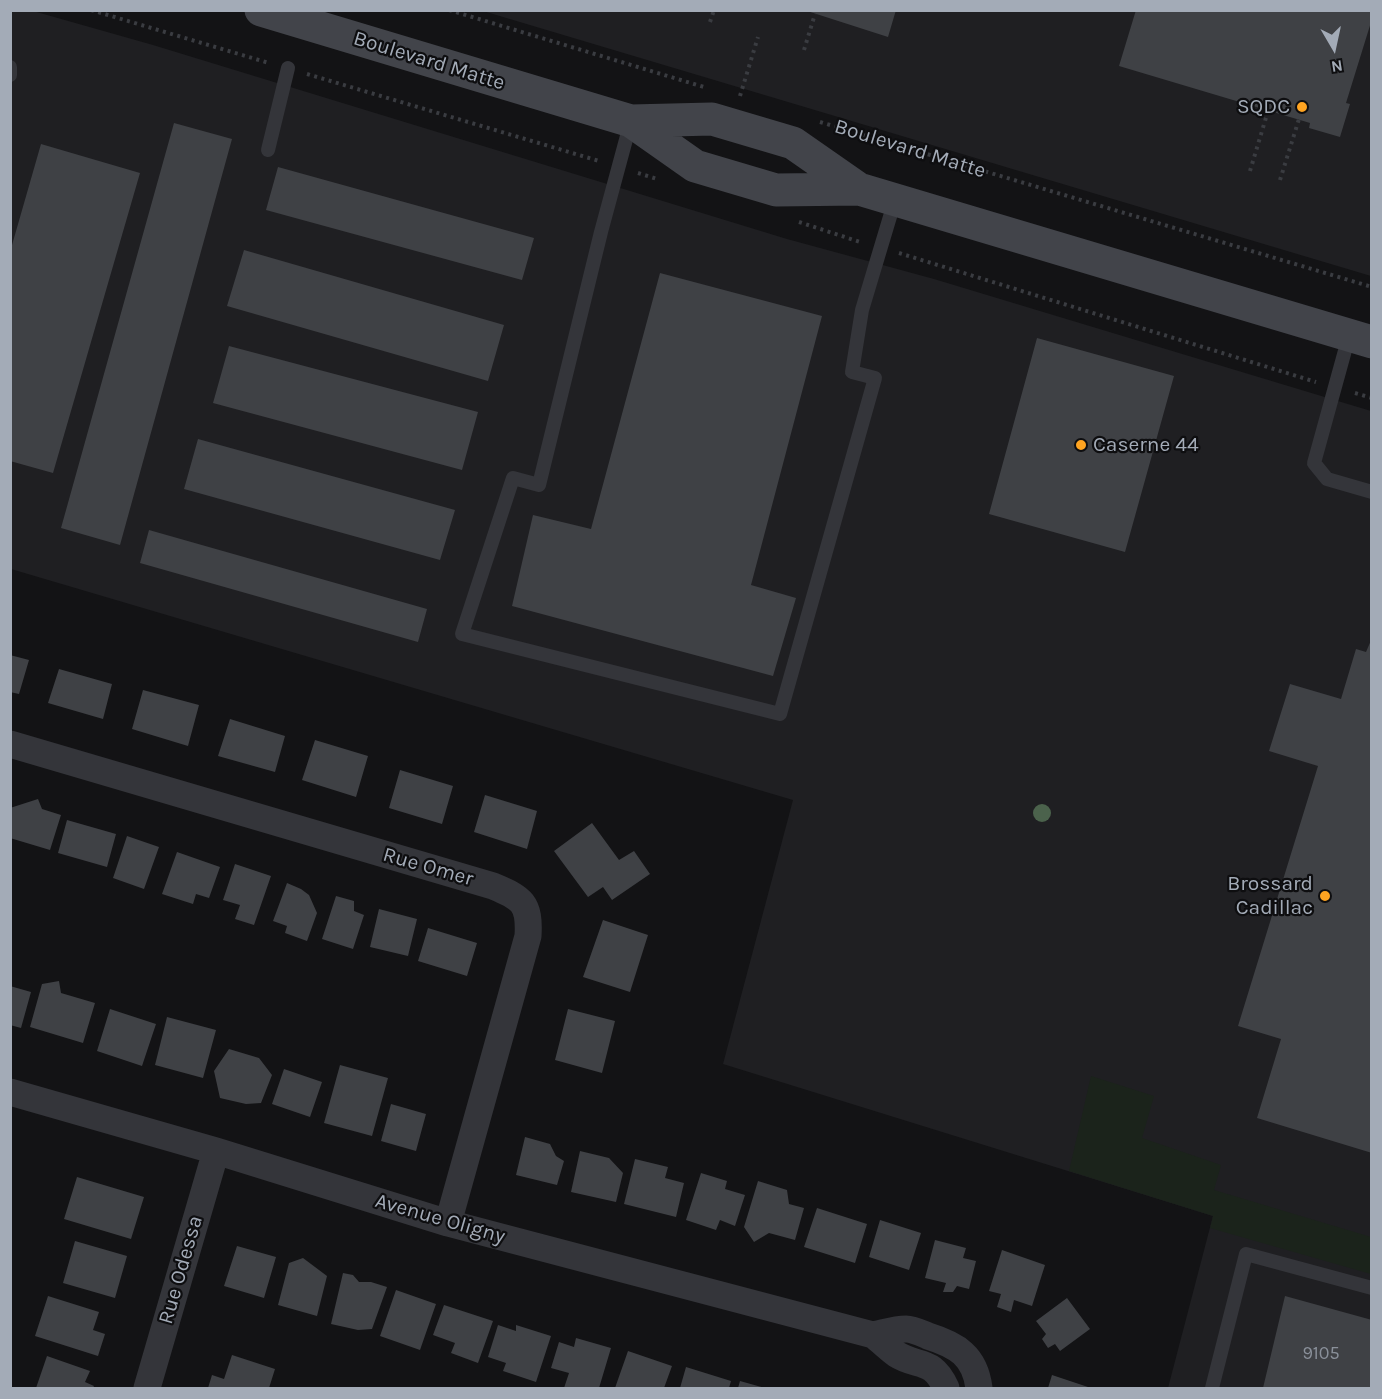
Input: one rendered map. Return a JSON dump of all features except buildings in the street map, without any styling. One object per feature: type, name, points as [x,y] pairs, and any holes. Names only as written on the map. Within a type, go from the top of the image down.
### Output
[{"type":"main road","name":"Boulevard Matte","points":[[261,10],[631,121],[712,119],[793,143],[859,189]]},
{"type":"main road","name":"Boulevard Matte","points":[[631,121],[695,166],[776,190],[859,189],[1360,339]]},
{"type":"street","name":"Rue Omer","points":[[10,744],[494,886],[514,895],[525,905],[529,919],[528,936],[448,1223]]},
{"type":"street","name":"Avenue Oligny","points":[[10,1092],[216,1151],[448,1223],[873,1335],[897,1355],[925,1364],[932,1369],[939,1375],[946,1389]]},
{"type":"street","name":"Rue Odessa","points":[[147,1389],[216,1151]]},
{"type":"street","name":"Avenue Oligny","points":[[873,1335],[906,1329],[947,1342],[956,1347],[970,1361],[978,1378],[979,1389]]},
{"type":"lane","points":[[10,67],[10,75]]},
{"type":"lane","points":[[268,150],[288,68]]},
{"type":"lane","points":[[631,121],[601,232],[539,485],[513,478],[462,634],[780,714],[875,378],[852,372],[862,310],[895,200]]},
{"type":"lane","points":[[1360,339],[1314,463],[1327,479],[1371,492]]},
{"type":"lane","points":[[1212,1389],[1246,1254],[1371,1288]]},
{"type":"path","points":[[91,10],[261,61]]},
{"type":"path","points":[[449,10],[505,29],[711,89]]},
{"type":"path","points":[[710,22],[714,10]]},
{"type":"path","points":[[804,50],[815,14]]},
{"type":"path","points":[[739,98],[758,37]]},
{"type":"path","points":[[319,78],[584,156]]},
{"type":"path","points":[[730,95],[750,101]]},
{"type":"path","points":[[1250,171],[1268,111]]},
{"type":"path","points":[[1280,180],[1299,119]]},
{"type":"path","name":"Boulevard Matte","points":[[817,121],[1371,287]]},
{"type":"path","points":[[910,256],[1304,378]]},
{"type":"path","points":[[1362,395],[1371,398]]},
{"type":"shaded area","points":[[10,11],[33,11],[153,45],[787,239],[934,279],[1371,411],[1371,1388],[1168,1388],[1213,1216],[723,1064],[793,800],[11,569]]},
{"type":"shaded area","points":[[483,11],[1371,11],[1371,276]]},
{"type":"shaded area","points":[[1091,1076],[1154,1096],[1142,1138],[1221,1165],[1214,1190],[1371,1237],[1371,1274],[1210,1228],[1213,1216],[1069,1171]]},
{"type":"place","name":"SQDC","points":[[1302,107]]},
{"type":"place","name":"Caserne 44","points":[[1081,445]]},
{"type":"place","name":"Brossard Cadillac","points":[[1325,896]]}]
